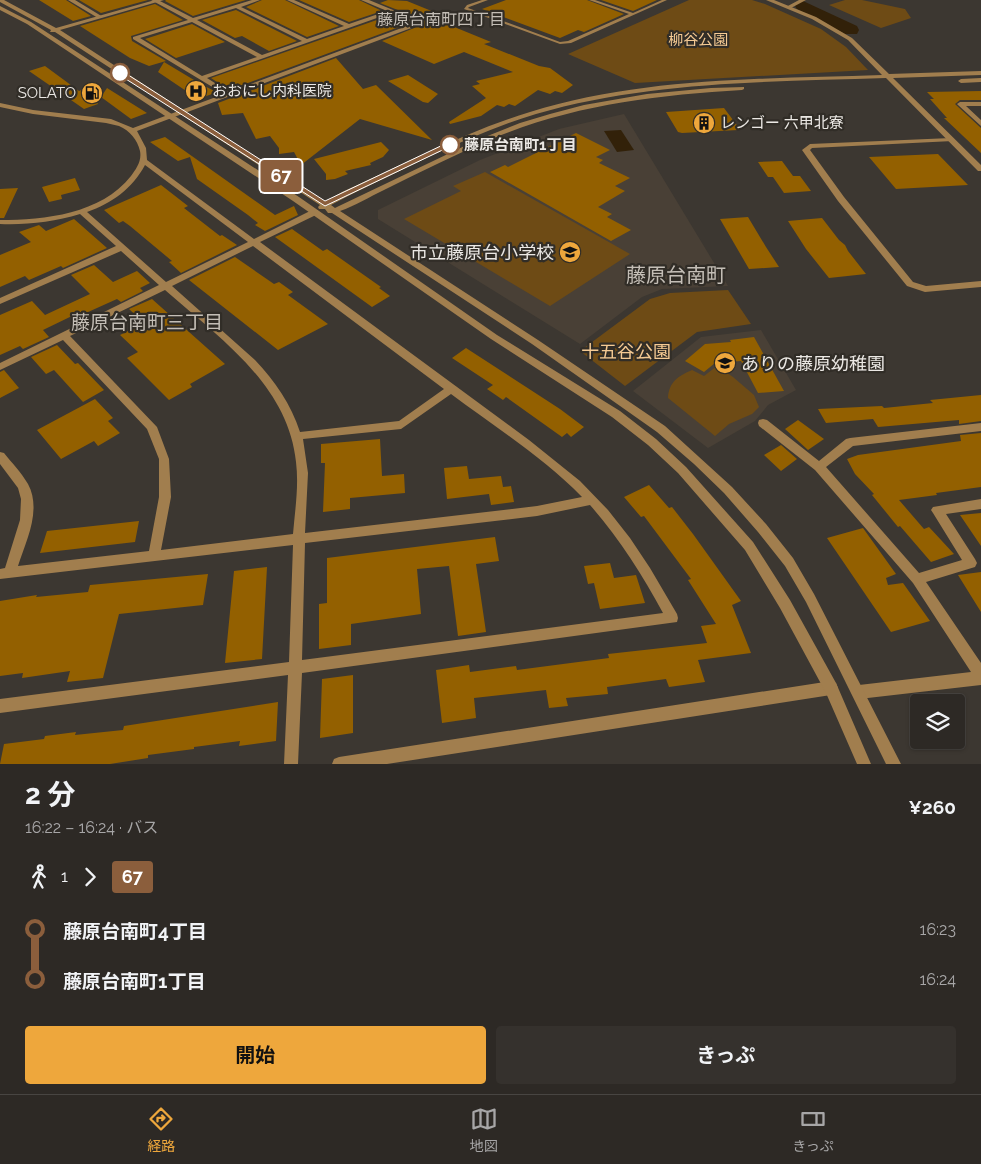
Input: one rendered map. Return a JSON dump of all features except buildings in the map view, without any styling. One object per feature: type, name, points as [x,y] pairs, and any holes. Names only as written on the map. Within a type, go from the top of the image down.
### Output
[{"type":"street","points":[[0,0],[56,30],[335,210],[536,342],[661,429],[734,496],[789,562],[859,692],[894,764]]},
{"type":"street","points":[[71,0],[100,17]]},
{"type":"street","points":[[44,33],[157,0],[262,57]]},
{"type":"street","points":[[230,95],[135,38],[257,0]]},
{"type":"street","points":[[290,0],[349,26]]},
{"type":"street","points":[[133,130],[420,23],[364,0]]},
{"type":"street","points":[[769,0],[826,24],[850,39],[981,169]]},
{"type":"street","points":[[789,7],[802,0]]},
{"type":"street","points":[[236,6],[306,41]]},
{"type":"street","points":[[0,8],[44,33],[316,212],[494,337],[616,414],[682,470],[749,546],[785,604],[830,688],[864,764]]},
{"type":"street","points":[[202,78],[392,11]]},
{"type":"street","points":[[0,367],[255,243],[316,212],[325,204],[478,132],[533,113],[589,99],[666,87],[709,83],[981,73]]},
{"type":"street","points":[[316,212],[335,210],[495,135],[591,106],[704,90],[981,80]]},
{"type":"street","points":[[981,104],[960,104],[981,124]]},
{"type":"street","points":[[0,105],[14,109],[119,124],[133,130],[144,151],[144,161],[136,175],[121,192],[81,211],[55,218],[4,222],[0,233]]},
{"type":"street","points":[[0,114],[14,109]]},
{"type":"street","points":[[951,140],[810,146],[806,150],[841,199],[910,284],[925,289],[981,284]]},
{"type":"street","points":[[0,706],[672,618],[644,568],[592,500],[524,443],[144,161]]},
{"type":"street","points":[[81,211],[252,362],[270,381],[283,402],[296,436],[300,450],[304,482],[300,538],[297,667],[291,764]]},
{"type":"street","points":[[0,301],[122,247]]},
{"type":"street","points":[[64,336],[152,427],[164,459],[165,497],[154,556]]},
{"type":"street","points":[[296,436],[401,424],[451,389]]},
{"type":"street","points":[[763,423],[819,467],[916,579],[981,676],[859,692]]},
{"type":"street","points":[[819,467],[850,442],[981,427]]},
{"type":"street","points":[[0,456],[25,489],[28,501],[27,516],[5,573],[537,511],[592,500]]},
{"type":"street","points":[[916,579],[970,563],[937,510],[981,504]]},
{"type":"street","points":[[339,764],[830,688]]},
{"type":"lane","points":[[486,0],[468,6],[466,9],[560,43],[568,42],[665,0]]},
{"type":"lane","points":[[591,0],[633,14]]},
{"type":"shaded area","name":"市立藤原台小学校","points":[[624,114],[728,286],[662,289],[642,297],[580,344],[378,219],[378,210],[480,160],[559,129]]},
{"type":"shaded area","points":[[621,130],[634,150],[617,152],[604,131]]},
{"type":"shaded area","name":"ありの藤原幼稚園","points":[[761,330],[796,390],[768,405],[755,421],[708,448],[633,391],[701,337]]},
{"type":"green space","name":"柳谷公園","points":[[689,0],[752,0],[765,4],[821,29],[846,47],[868,70],[635,83],[568,54]]},
{"type":"green space","points":[[845,0],[862,0],[905,9],[911,18],[881,28],[829,5]]},
{"type":"green space","points":[[485,172],[630,254],[550,306],[404,219],[461,191],[453,186]]},
{"type":"green space","name":"十五谷公園","points":[[728,290],[751,324],[697,332],[625,386],[580,351],[650,299],[670,293]]},
{"type":"green space","points":[[717,366],[754,395],[759,407],[752,414],[729,424],[715,436],[668,398],[672,384],[682,375],[692,370],[704,376]]},
{"type":"waterway","points":[[803,6],[851,30]]},
{"type":"bus line","name":"67","points":[[120,73],[325,204],[450,145]]},
{"type":"place","name":"おおにし内科医院","points":[[196,91]]},
{"type":"place","name":"SOLATO","points":[[92,93]]},
{"type":"place","name":"レンゴー 六甲北寮","points":[[704,123]]},
{"type":"place","name":"藤原台南町1丁目","points":[[450,145]]},
{"type":"place","name":"市立藤原台小学校","points":[[570,252]]},
{"type":"place","name":"ありの藤原幼稚園","points":[[725,363]]},
{"type":"district","name":"藤原台南町四丁目","points":[[441,19]]},
{"type":"district","name":"藤原台南町","points":[[676,275]]},
{"type":"district","name":"藤原台南町三丁目","points":[[147,322]]}]
